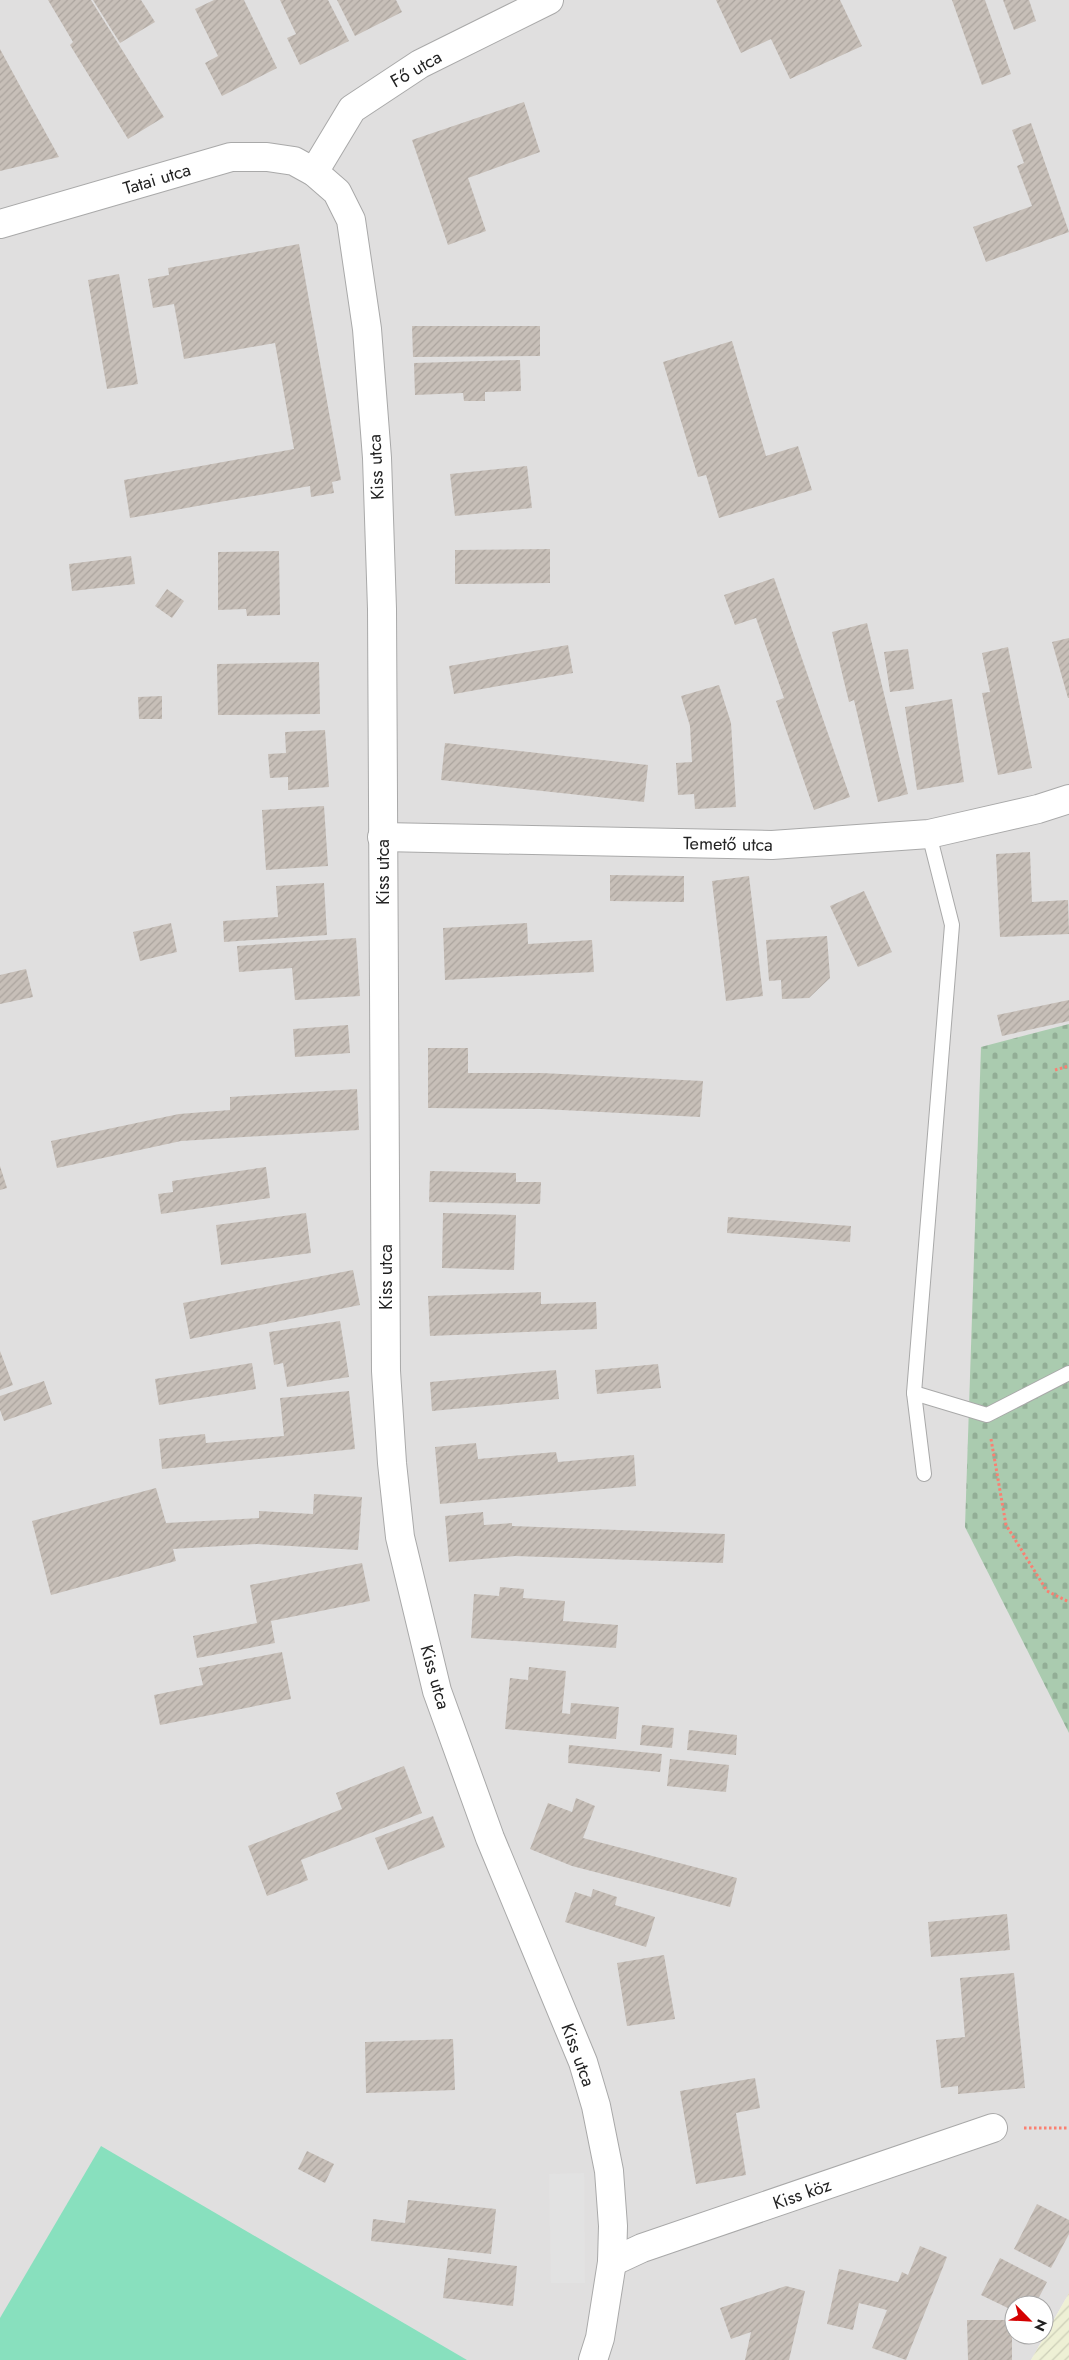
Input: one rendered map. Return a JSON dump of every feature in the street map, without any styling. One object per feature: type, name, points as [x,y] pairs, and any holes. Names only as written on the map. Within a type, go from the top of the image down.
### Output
[{"type":"street","name":"Fő utca","points":[[314,172],[352,108],[420,64],[549,0]]},
{"type":"street","name":"Tatai utca","points":[[0,224],[232,157],[267,157],[294,161],[314,172]]},
{"type":"street","name":"Kiss utca","points":[[314,172],[337,192],[352,220],[367,329],[377,458],[382,609],[386,1371],[392,1463],[400,1537],[437,1691],[490,1838],[583,2062],[596,2106],[609,2171],[613,2226],[612,2262],[600,2338],[593,2360]]},
{"type":"street","name":"Temető utca","points":[[382,837],[772,845],[929,834],[1038,809],[1069,799]]},
{"type":"street","name":"Kiss köz","points":[[612,2262],[664,2241],[994,2128]]},
{"type":"lane","points":[[924,1474],[914,1393],[952,925],[929,834]]},
{"type":"lane","points":[[914,1393],[987,1415],[1069,1373]]},
{"type":"path","points":[[1055,1070],[1069,1066]]},
{"type":"path","points":[[987,1415],[1006,1525],[1047,1591],[1069,1602]]},
{"type":"path","points":[[994,2128],[1069,2128]]},
{"type":"shaded area","points":[[0,0],[1069,0],[1069,2293],[1054,2319],[1054,2295],[1004,2295],[1004,2345],[1040,2345],[1031,2360],[0,2360]]},
{"type":"shaded area","points":[[584,2173],[585,2283],[551,2283],[549,2174]]},
{"type":"green space","points":[[1069,1024],[1069,1733],[965,1527],[981,1047]]},
{"type":"green space","points":[[101,2146],[467,2360],[0,2360],[0,2318]]},
{"type":"green space","points":[[1069,2293],[1069,2360],[1031,2360],[1040,2345],[1054,2345],[1054,2319]]},
{"type":"building","points":[[48,0],[91,0],[164,117],[128,139],[70,45],[73,42]]},
{"type":"building","points":[[93,0],[141,0],[155,22],[120,43]]},
{"type":"building","points":[[214,0],[244,0],[277,68],[222,96],[205,63],[218,56],[195,9]]},
{"type":"building","points":[[280,0],[328,0],[349,41],[300,65],[287,38],[296,34]]},
{"type":"building","points":[[337,0],[396,0],[402,12],[355,36]]},
{"type":"building","points":[[716,0],[840,0],[862,46],[790,79],[771,39],[741,53]]},
{"type":"building","points":[[952,0],[985,0],[1011,74],[982,85]]},
{"type":"building","points":[[1003,0],[1029,0],[1036,21],[1014,30]]},
{"type":"building","points":[[0,49],[32,108],[59,157],[0,171]]},
{"type":"building","points":[[524,102],[540,152],[468,178],[486,231],[448,245],[412,140]]},
{"type":"building","points":[[1031,123],[1069,232],[986,262],[973,227],[1032,206],[1017,166],[1024,163],[1012,130]]},
{"type":"building","points":[[299,244],[341,480],[332,482],[334,493],[311,497],[310,486],[130,518],[124,480],[294,449],[275,343],[184,359],[174,304],[153,308],[148,279],[169,275],[168,268]]},
{"type":"building","points":[[119,274],[138,384],[107,389],[88,280]]},
{"type":"building","points":[[412,326],[540,326],[540,356],[413,357]]},
{"type":"building","points":[[732,341],[766,456],[798,446],[812,490],[719,518],[706,475],[698,477],[663,362]]},
{"type":"building","points":[[520,360],[521,391],[485,392],[485,401],[464,401],[463,393],[415,395],[414,363]]},
{"type":"building","points":[[527,466],[532,508],[455,516],[450,474]]},
{"type":"building","points":[[550,549],[550,583],[455,584],[455,550]]},
{"type":"building","points":[[279,551],[280,615],[247,616],[246,609],[218,610],[218,552]]},
{"type":"building","points":[[131,556],[135,584],[72,591],[69,564]]},
{"type":"building","points":[[774,578],[850,797],[814,810],[776,701],[784,698],[756,618],[735,625],[724,595]]},
{"type":"building","points":[[167,589],[184,601],[172,618],[155,606]]},
{"type":"building","points":[[867,623],[908,794],[878,802],[854,700],[849,702],[832,632]]},
{"type":"building","points":[[1069,638],[1069,698],[1068,698],[1052,642]]},
{"type":"building","points":[[568,645],[573,673],[454,694],[449,666]]},
{"type":"building","points":[[1008,647],[1032,768],[998,775],[982,693],[990,692],[982,653]]},
{"type":"building","points":[[908,649],[914,689],[890,692],[884,652]]},
{"type":"building","points":[[319,662],[320,714],[218,715],[217,664]]},
{"type":"building","points":[[719,685],[731,723],[736,807],[695,809],[694,794],[678,795],[676,763],[692,762],[690,726],[681,696]]},
{"type":"building","points":[[162,696],[162,719],[139,719],[138,697]]},
{"type":"building","points":[[952,699],[964,782],[917,790],[905,707]]},
{"type":"building","points":[[325,730],[329,787],[288,790],[288,777],[270,778],[268,754],[286,753],[285,732]]},
{"type":"building","points":[[445,743],[648,765],[644,802],[441,780]]},
{"type":"building","points":[[324,806],[328,866],[266,870],[262,810]]},
{"type":"building","points":[[1030,852],[1032,902],[1068,900],[1069,934],[1000,937],[996,854]]},
{"type":"building","points":[[610,875],[684,876],[684,902],[610,901]]},
{"type":"building","points":[[749,876],[763,996],[726,1001],[712,881]]},
{"type":"building","points":[[324,883],[327,935],[224,942],[223,921],[278,917],[276,886]]},
{"type":"building","points":[[864,891],[892,952],[858,967],[830,906]]},
{"type":"building","points":[[171,923],[177,952],[140,961],[133,932]]},
{"type":"building","points":[[527,923],[528,944],[592,940],[594,972],[445,980],[443,928]]},
{"type":"building","points":[[827,936],[830,978],[809,998],[782,999],[781,980],[769,981],[766,940]]},
{"type":"building","points":[[356,938],[360,996],[295,1000],[292,968],[239,972],[237,946]]},
{"type":"building","points":[[26,969],[33,997],[0,1004],[0,975]]},
{"type":"building","points":[[1069,1000],[1069,1021],[1002,1036],[997,1015]]},
{"type":"building","points":[[348,1025],[350,1053],[295,1057],[293,1029]]},
{"type":"building","points":[[428,1048],[468,1048],[468,1073],[542,1073],[703,1081],[700,1117],[542,1109],[428,1108]]},
{"type":"building","points":[[357,1089],[359,1130],[181,1141],[57,1168],[51,1141],[179,1114],[230,1110],[230,1097]]},
{"type":"building","points":[[0,1166],[7,1188],[0,1190]]},
{"type":"building","points":[[266,1167],[270,1198],[161,1214],[158,1194],[173,1192],[172,1181]]},
{"type":"building","points":[[430,1171],[516,1173],[516,1182],[541,1182],[540,1204],[429,1202]]},
{"type":"building","points":[[306,1213],[311,1253],[221,1265],[216,1225]]},
{"type":"building","points":[[443,1213],[516,1215],[514,1270],[442,1268]]},
{"type":"building","points":[[728,1217],[851,1226],[850,1242],[727,1233]]},
{"type":"building","points":[[353,1270],[360,1305],[190,1339],[183,1303]]},
{"type":"building","points":[[541,1292],[541,1304],[596,1302],[597,1329],[430,1336],[428,1296]]},
{"type":"building","points":[[340,1321],[349,1377],[287,1387],[283,1363],[274,1365],[269,1332]]},
{"type":"building","points":[[0,1351],[13,1385],[0,1390]]},
{"type":"building","points":[[252,1363],[256,1389],[159,1405],[155,1379]]},
{"type":"building","points":[[658,1364],[661,1388],[597,1394],[595,1370]]},
{"type":"building","points":[[556,1370],[559,1399],[432,1411],[430,1382]]},
{"type":"building","points":[[44,1381],[52,1404],[4,1421],[0,1410],[0,1396]]},
{"type":"building","points":[[349,1391],[355,1449],[162,1469],[159,1439],[205,1434],[206,1443],[284,1436],[280,1398]]},
{"type":"building","points":[[476,1443],[478,1459],[556,1452],[558,1462],[634,1455],[636,1486],[440,1504],[435,1447]]},
{"type":"building","points":[[156,1488],[166,1523],[259,1518],[259,1511],[313,1514],[314,1494],[362,1497],[358,1550],[257,1544],[173,1549],[176,1561],[51,1595],[32,1521]]},
{"type":"building","points":[[483,1512],[484,1525],[512,1523],[512,1526],[725,1534],[723,1563],[515,1556],[449,1562],[445,1516]]},
{"type":"building","points":[[362,1563],[370,1601],[271,1621],[275,1643],[197,1658],[193,1636],[257,1623],[250,1585]]},
{"type":"building","points":[[500,1587],[524,1589],[523,1598],[565,1601],[563,1621],[618,1625],[616,1648],[471,1638],[474,1594],[499,1596]]},
{"type":"building","points":[[282,1652],[291,1699],[160,1725],[154,1695],[203,1685],[199,1668]]},
{"type":"building","points":[[529,1667],[566,1671],[562,1713],[570,1714],[571,1703],[619,1707],[616,1739],[505,1729],[510,1678],[528,1680]]},
{"type":"building","points":[[642,1725],[674,1728],[672,1748],[640,1745]]},
{"type":"building","points":[[689,1730],[737,1735],[736,1755],[687,1750]]},
{"type":"building","points":[[569,1745],[662,1754],[660,1772],[568,1763]]},
{"type":"building","points":[[670,1759],[729,1765],[726,1792],[667,1786]]},
{"type":"building","points":[[404,1766],[422,1813],[301,1860],[308,1880],[267,1896],[248,1846],[342,1809],[336,1793]]},
{"type":"building","points":[[576,1798],[595,1806],[583,1838],[737,1878],[730,1907],[572,1866],[530,1849],[548,1803],[572,1812]]},
{"type":"building","points":[[433,1816],[445,1847],[388,1870],[375,1838]]},
{"type":"building","points":[[593,1889],[617,1897],[615,1905],[655,1917],[646,1947],[565,1922],[575,1892],[591,1897]]},
{"type":"building","points":[[1007,1914],[1010,1950],[931,1957],[928,1922]]},
{"type":"building","points":[[664,1955],[675,2019],[627,2026],[617,1963]]},
{"type":"building","points":[[1014,1973],[1025,2088],[958,2094],[958,2086],[941,2088],[936,2040],[965,2037],[960,1978]]},
{"type":"building","points":[[453,2039],[455,2090],[366,2093],[365,2042]]},
{"type":"building","points":[[755,2078],[760,2108],[736,2113],[746,2175],[696,2184],[680,2091]]},
{"type":"building","points":[[307,2151],[334,2164],[325,2183],[298,2169]]},
{"type":"building","points":[[408,2200],[496,2209],[491,2254],[371,2241],[373,2219],[405,2223]]},
{"type":"building","points":[[1037,2204],[1069,2220],[1069,2234],[1051,2268],[1014,2249]]},
{"type":"building","points":[[920,2246],[947,2257],[906,2360],[872,2348],[887,2310],[859,2303],[853,2330],[827,2324],[839,2269],[898,2282],[902,2272],[908,2275]]},
{"type":"building","points":[[448,2258],[517,2266],[513,2306],[443,2298]]},
{"type":"building","points":[[1000,2258],[1047,2282],[1040,2295],[1004,2295],[1004,2306],[981,2295]]},
{"type":"building","points":[[786,2286],[805,2291],[789,2360],[745,2360],[751,2332],[731,2339],[720,2308]]},
{"type":"building","points":[[967,2320],[1004,2320],[1004,2345],[1012,2345],[1012,2360],[968,2360]]}]
